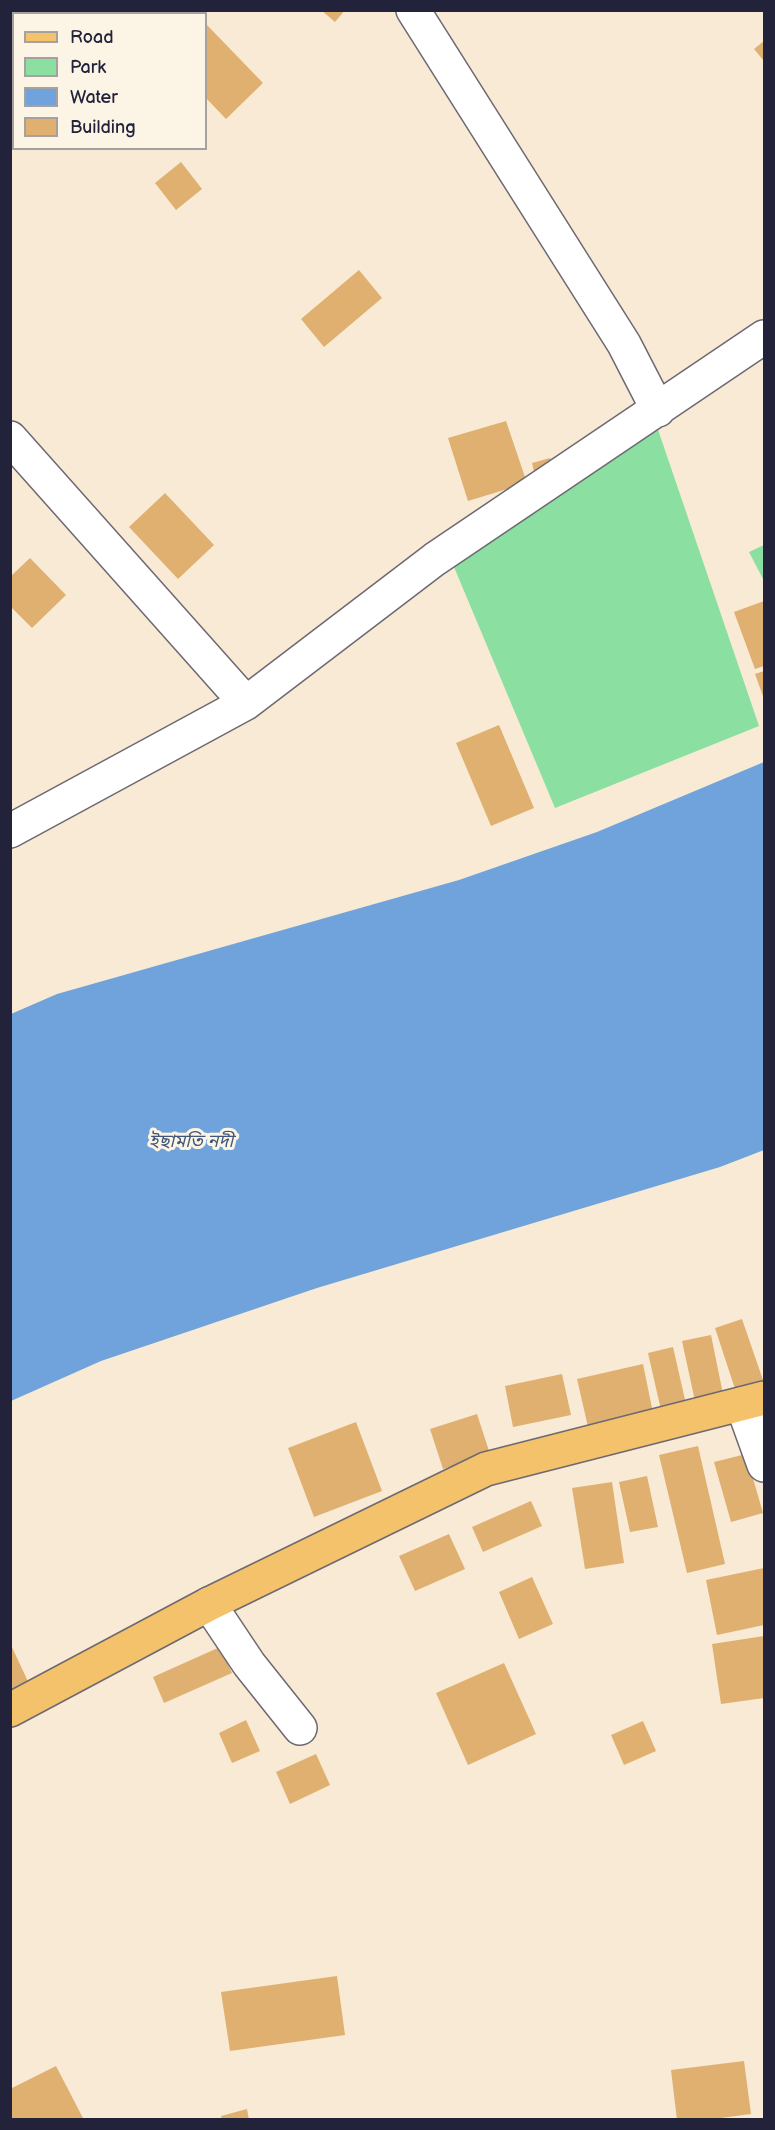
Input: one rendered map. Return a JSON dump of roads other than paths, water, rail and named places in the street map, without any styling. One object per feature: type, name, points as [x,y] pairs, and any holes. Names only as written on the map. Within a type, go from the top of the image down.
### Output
[{"type":"main road","points":[[10,1710],[208,1604],[486,1469],[753,1401]]},
{"type":"street","points":[[413,10],[618,334],[658,410]]},
{"type":"street","points":[[10,831],[246,703],[435,559],[765,337]]},
{"type":"street","points":[[10,438],[246,703]]},
{"type":"street","points":[[753,1401],[765,1465]]},
{"type":"street","points":[[208,1604],[249,1664],[300,1728]]},
{"type":"water","name":"ইছামতি নদী","points":[[764,762],[764,1150],[720,1167],[317,1288],[101,1361],[11,1401],[11,1014],[57,994],[459,880],[597,832]]}]
